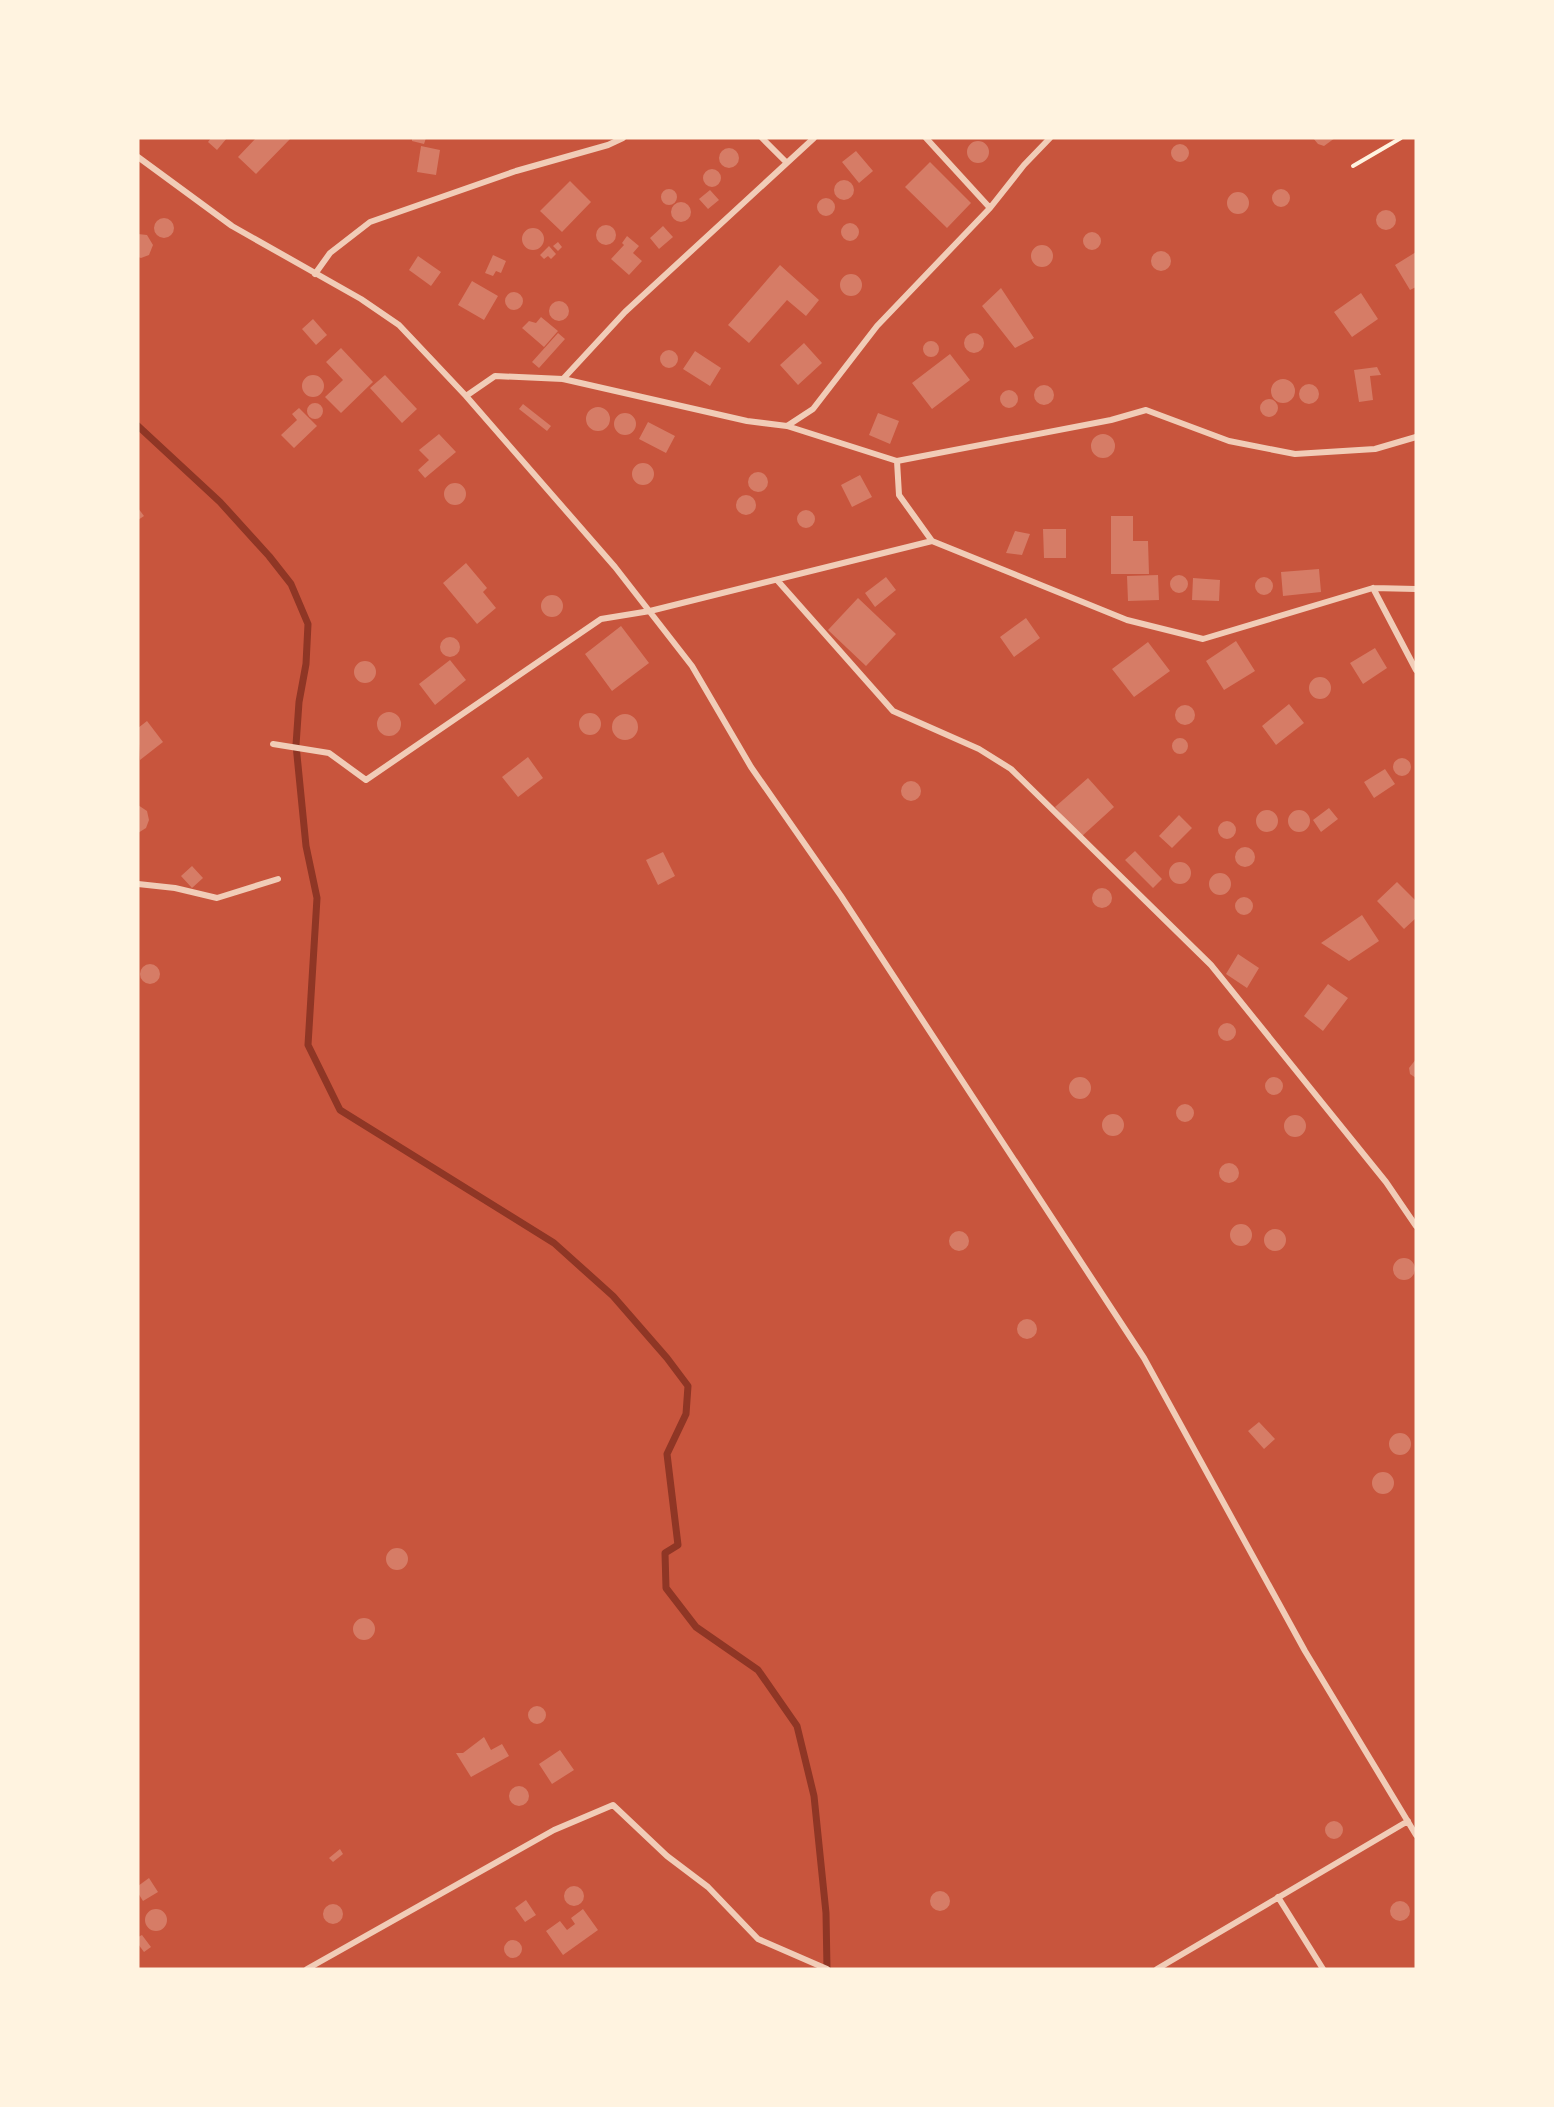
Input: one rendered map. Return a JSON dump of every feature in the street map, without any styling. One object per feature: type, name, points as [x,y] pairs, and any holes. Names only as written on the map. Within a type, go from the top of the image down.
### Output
[{"type":"street","points":[[315,274],[330,253],[370,222],[516,171],[608,145],[623,138]]},
{"type":"street","points":[[762,138],[787,163]]},
{"type":"street","points":[[563,379],[625,312],[813,138]]},
{"type":"street","points":[[926,138],[990,208]]},
{"type":"street","points":[[787,426],[813,409],[877,326],[990,208],[1024,165],[1050,138]]},
{"type":"street","points":[[138,157],[232,226],[362,299],[399,325],[466,396],[650,611],[692,666],[751,767],[841,896],[1144,1358],[1305,1651],[1416,1835]]},
{"type":"street","points":[[466,396],[495,376],[563,379],[747,422],[787,426],[897,461],[1111,420],[1146,410],[1229,441],[1295,454],[1375,449],[1416,437]]},
{"type":"street","points":[[897,461],[899,495],[932,541],[1127,620],[1203,639],[1373,588],[1416,589]]},
{"type":"street","points":[[273,744],[329,753],[366,780],[601,619],[650,611],[932,541]]},
{"type":"street","points":[[777,580],[893,711],[979,749],[1011,769],[1211,965],[1386,1182],[1416,1226]]},
{"type":"street","points":[[1373,588],[1416,670]]},
{"type":"street","points":[[138,884],[175,888],[217,898],[278,879]]},
{"type":"street","points":[[307,1969],[554,1830],[613,1805],[667,1856],[708,1887],[758,1939],[827,1969]]},
{"type":"street","points":[[1157,1969],[1408,1821]]},
{"type":"street","points":[[1278,1897],[1323,1969]]},
{"type":"path","points":[[1353,166],[1401,138]]},
{"type":"building","points":[[211,138],[227,138],[217,150],[208,142]]},
{"type":"building","points":[[256,138],[291,138],[256,174],[238,157]]},
{"type":"building","points":[[412,138],[426,138],[424,144],[412,141]]},
{"type":"building","points":[[1313,138],[1335,138],[1324,146],[1318,144]]},
{"type":"building","points":[[978,141],[986,144],[989,152],[986,160],[978,163],[970,160],[967,152],[970,144]]},
{"type":"building","points":[[1180,144],[1186,147],[1189,153],[1186,159],[1180,162],[1174,159],[1171,153],[1174,147]]},
{"type":"building","points":[[421,146],[440,150],[436,175],[417,172]]},
{"type":"building","points":[[725,148],[733,148],[739,154],[739,162],[733,168],[725,168],[719,162],[719,154]]},
{"type":"building","points":[[856,151],[873,171],[859,183],[842,162]]},
{"type":"building","points":[[930,162],[971,203],[947,228],[905,187]]},
{"type":"building","points":[[712,169],[718,172],[721,178],[718,184],[712,187],[706,184],[703,178],[706,172]]},
{"type":"building","points":[[844,180],[851,183],[854,190],[851,197],[844,200],[837,197],[834,190],[837,183]]},
{"type":"building","points":[[570,181],[591,202],[562,232],[540,211]]},
{"type":"building","points":[[666,189],[672,189],[677,197],[675,203],[666,205],[661,200],[661,194]]},
{"type":"building","points":[[1281,189],[1289,194],[1290,198],[1285,206],[1281,207],[1273,202],[1272,198],[1277,190]]},
{"type":"building","points":[[710,190],[719,200],[708,209],[699,199]]},
{"type":"building","points":[[1238,192],[1248,199],[1249,203],[1242,213],[1238,214],[1228,207],[1227,203],[1234,193]]},
{"type":"building","points":[[826,198],[832,201],[835,207],[832,213],[826,216],[820,213],[817,207],[820,201]]},
{"type":"building","points":[[681,202],[688,205],[691,212],[688,219],[681,222],[674,219],[671,212],[674,205]]},
{"type":"building","points":[[1386,210],[1393,213],[1396,220],[1393,227],[1386,230],[1379,227],[1376,220],[1379,213]]},
{"type":"building","points":[[164,218],[171,221],[174,228],[171,235],[164,238],[157,235],[154,228],[157,221]]},
{"type":"building","points":[[850,223],[856,226],[859,232],[856,238],[850,241],[844,238],[841,232],[844,226]]},
{"type":"building","points":[[606,225],[613,228],[616,235],[613,242],[606,245],[599,242],[596,235],[599,228]]},
{"type":"building","points":[[663,226],[673,237],[659,249],[650,238]]},
{"type":"building","points":[[533,228],[541,231],[544,239],[541,247],[533,250],[525,247],[522,239],[525,231]]},
{"type":"building","points":[[1088,232],[1096,232],[1101,237],[1099,248],[1088,250],[1083,245],[1083,237]]},
{"type":"building","points":[[138,234],[147,235],[153,245],[149,255],[141,258],[138,257]]},
{"type":"building","points":[[627,236],[639,246],[633,253],[642,261],[629,275],[611,259],[624,245],[622,243]]},
{"type":"building","points":[[558,242],[562,247],[558,251],[553,246]]},
{"type":"building","points":[[1042,245],[1050,248],[1053,256],[1050,264],[1042,267],[1034,264],[1031,256],[1034,248]]},
{"type":"building","points":[[549,246],[556,254],[551,259],[548,256],[544,259],[540,255]]},
{"type":"building","points":[[1161,251],[1168,254],[1171,261],[1168,268],[1161,271],[1154,268],[1151,261],[1154,254]]},
{"type":"building","points":[[1416,252],[1416,287],[1410,290],[1395,265]]},
{"type":"building","points":[[493,255],[506,261],[501,273],[496,271],[493,276],[485,273]]},
{"type":"building","points":[[418,256],[441,272],[431,286],[409,270]]},
{"type":"building","points":[[780,265],[819,300],[806,316],[787,300],[749,343],[728,325]]},
{"type":"building","points":[[851,274],[859,277],[862,285],[859,293],[851,296],[843,293],[840,285],[843,277]]},
{"type":"building","points":[[472,281],[498,296],[484,320],[458,305]]},
{"type":"building","points":[[1001,288],[1034,338],[1015,348],[982,306]]},
{"type":"building","points":[[514,292],[520,295],[523,301],[520,307],[514,310],[508,307],[505,301],[508,295]]},
{"type":"building","points":[[1361,293],[1378,319],[1352,337],[1334,312]]},
{"type":"building","points":[[559,301],[566,304],[569,311],[566,318],[559,321],[552,318],[549,311],[552,304]]},
{"type":"building","points":[[541,317],[558,331],[544,347],[522,328],[529,321],[536,323]]},
{"type":"building","points":[[313,319],[327,335],[316,345],[302,329]]},
{"type":"building","points":[[558,333],[565,339],[539,368],[532,362]]},
{"type":"building","points":[[974,333],[981,336],[984,343],[981,350],[974,353],[967,350],[964,343],[967,336]]},
{"type":"building","points":[[931,341],[939,349],[931,357],[923,349]]},
{"type":"building","points":[[804,343],[822,363],[798,385],[780,365]]},
{"type":"building","points":[[341,348],[373,382],[341,413],[325,397],[343,380],[326,362]]},
{"type":"building","points":[[665,350],[673,350],[678,355],[676,366],[665,368],[660,363],[660,355]]},
{"type":"building","points":[[695,351],[721,368],[710,386],[683,369]]},
{"type":"building","points":[[950,354],[970,380],[932,409],[912,383]]},
{"type":"building","points":[[1377,367],[1381,375],[1370,376],[1373,400],[1359,402],[1354,370]]},
{"type":"building","points":[[313,375],[321,378],[324,386],[321,394],[313,397],[305,394],[302,386],[305,378]]},
{"type":"building","points":[[385,375],[417,409],[402,423],[370,388]]},
{"type":"building","points":[[1283,379],[1291,383],[1295,391],[1291,399],[1283,403],[1275,399],[1271,391],[1275,383]]},
{"type":"building","points":[[1305,384],[1313,384],[1319,390],[1319,398],[1313,404],[1305,404],[1299,398],[1299,390]]},
{"type":"building","points":[[1044,385],[1051,388],[1054,395],[1051,402],[1044,405],[1037,402],[1034,395],[1037,388]]},
{"type":"building","points":[[1009,390],[1015,393],[1018,399],[1015,405],[1009,408],[1003,405],[1000,399],[1003,393]]},
{"type":"building","points":[[1269,399],[1275,402],[1278,408],[1275,414],[1269,417],[1263,414],[1260,408],[1263,402]]},
{"type":"building","points":[[312,403],[318,403],[323,411],[321,417],[312,419],[307,414],[307,408]]},
{"type":"building","points":[[523,404],[551,426],[547,431],[519,409]]},
{"type":"building","points":[[598,407],[606,411],[610,419],[606,427],[598,431],[590,427],[586,419],[590,411]]},
{"type":"building","points":[[299,408],[317,426],[294,448],[281,435],[297,420],[292,414]]},
{"type":"building","points":[[625,413],[633,416],[636,424],[633,432],[625,435],[617,432],[614,424],[617,416]]},
{"type":"building","points":[[878,413],[899,421],[890,444],[869,435]]},
{"type":"building","points":[[648,422],[675,436],[666,453],[639,439]]},
{"type":"building","points":[[439,434],[456,452],[425,478],[418,470],[429,460],[419,450]]},
{"type":"building","points":[[1103,434],[1112,437],[1115,446],[1112,455],[1103,458],[1094,455],[1091,446],[1094,437]]},
{"type":"building","points":[[643,463],[651,466],[654,474],[651,482],[643,485],[635,482],[632,474],[635,466]]},
{"type":"building","points":[[758,472],[765,475],[768,482],[765,489],[758,492],[751,489],[748,482],[751,475]]},
{"type":"building","points":[[860,475],[872,497],[852,507],[841,485]]},
{"type":"building","points":[[455,483],[463,486],[466,494],[463,502],[455,505],[447,502],[444,494],[447,486]]},
{"type":"building","points":[[746,495],[753,498],[756,505],[753,512],[746,515],[739,512],[736,505],[739,498]]},
{"type":"building","points":[[138,508],[144,516],[138,520]]},
{"type":"building","points":[[806,510],[812,513],[815,519],[812,525],[806,528],[800,525],[797,519],[800,513]]},
{"type":"building","points":[[1111,516],[1133,516],[1133,541],[1148,541],[1149,574],[1111,574]]},
{"type":"building","points":[[1043,529],[1066,529],[1066,558],[1044,558]]},
{"type":"building","points":[[1015,531],[1030,534],[1022,555],[1006,553]]},
{"type":"building","points":[[466,563],[487,588],[483,592],[496,608],[477,624],[443,583]]},
{"type":"building","points":[[1319,569],[1321,592],[1283,596],[1281,572]]},
{"type":"building","points":[[1158,575],[1159,600],[1128,601],[1127,576]]},
{"type":"building","points":[[1179,575],[1185,578],[1188,584],[1185,590],[1179,593],[1173,590],[1170,584],[1173,578]]},
{"type":"building","points":[[886,577],[896,590],[875,607],[865,593]]},
{"type":"building","points":[[1264,577],[1270,580],[1273,586],[1270,592],[1264,595],[1258,592],[1255,586],[1258,580]]},
{"type":"building","points":[[1193,578],[1220,580],[1219,601],[1192,600]]},
{"type":"building","points":[[552,595],[560,598],[563,606],[560,614],[552,617],[544,614],[541,606],[544,598]]},
{"type":"building","points":[[858,598],[896,634],[866,666],[828,630]]},
{"type":"building","points":[[1026,618],[1040,638],[1014,657],[1000,637]]},
{"type":"building","points":[[621,626],[649,663],[612,691],[585,654]]},
{"type":"building","points":[[450,637],[457,640],[460,647],[457,654],[450,657],[443,654],[440,647],[443,640]]},
{"type":"building","points":[[1236,641],[1255,671],[1224,690],[1206,661]]},
{"type":"building","points":[[1148,642],[1170,671],[1134,697],[1112,669]]},
{"type":"building","points":[[1375,648],[1387,668],[1363,684],[1350,663]]},
{"type":"building","points":[[450,660],[466,680],[435,705],[419,684]]},
{"type":"building","points":[[365,661],[373,664],[376,672],[373,680],[365,683],[357,680],[354,672],[357,664]]},
{"type":"building","points":[[1320,677],[1328,680],[1331,688],[1328,696],[1320,699],[1312,696],[1309,688],[1312,680]]},
{"type":"building","points":[[1289,704],[1304,723],[1276,745],[1262,726]]},
{"type":"building","points":[[1185,705],[1192,708],[1195,715],[1192,722],[1185,725],[1178,722],[1175,715],[1178,708]]},
{"type":"building","points":[[389,712],[397,716],[401,724],[397,732],[389,736],[381,732],[377,724],[381,716]]},
{"type":"building","points":[[590,713],[598,716],[601,724],[598,732],[590,735],[582,732],[579,724],[582,716]]},
{"type":"building","points":[[625,714],[634,718],[638,727],[634,736],[625,740],[616,736],[612,727],[616,718]]},
{"type":"building","points":[[147,721],[163,742],[140,760],[138,728]]},
{"type":"building","points":[[1180,738],[1188,746],[1180,754],[1172,746]]},
{"type":"building","points":[[528,757],[543,778],[518,797],[502,777]]},
{"type":"building","points":[[1402,758],[1408,761],[1411,767],[1408,773],[1402,776],[1396,773],[1393,767],[1396,761]]},
{"type":"building","points":[[1385,769],[1395,784],[1374,798],[1364,782]]},
{"type":"building","points":[[1088,778],[1114,807],[1081,837],[1055,807]]},
{"type":"building","points":[[911,781],[918,784],[921,791],[918,798],[911,801],[904,798],[901,791],[904,784]]},
{"type":"building","points":[[138,805],[147,811],[149,820],[146,828],[138,833]]},
{"type":"building","points":[[1329,808],[1338,819],[1321,832],[1313,820]]},
{"type":"building","points":[[1267,810],[1275,813],[1278,821],[1275,829],[1267,832],[1259,829],[1256,821],[1259,813]]},
{"type":"building","points":[[1299,810],[1309,817],[1310,821],[1303,831],[1299,832],[1289,825],[1288,821],[1295,811]]},
{"type":"building","points":[[1179,815],[1192,828],[1172,848],[1159,836]]},
{"type":"building","points":[[1223,821],[1231,821],[1236,826],[1234,837],[1223,839],[1218,834],[1218,826]]},
{"type":"building","points":[[1241,847],[1249,847],[1255,853],[1255,861],[1249,867],[1241,867],[1235,861],[1235,853]]},
{"type":"building","points":[[1135,851],[1162,879],[1153,888],[1125,860]]},
{"type":"building","points":[[663,852],[675,876],[658,885],[646,860]]},
{"type":"building","points":[[1180,862],[1188,865],[1191,873],[1188,881],[1180,884],[1172,881],[1169,873],[1172,865]]},
{"type":"building","points":[[192,866],[203,878],[192,888],[181,876]]},
{"type":"building","points":[[1220,873],[1228,876],[1231,884],[1228,892],[1220,895],[1212,892],[1209,884],[1212,876]]},
{"type":"building","points":[[1397,882],[1416,901],[1416,918],[1404,929],[1377,901]]},
{"type":"building","points":[[1102,888],[1109,891],[1112,898],[1109,905],[1102,908],[1095,905],[1092,898],[1095,891]]},
{"type":"building","points":[[1240,897],[1248,897],[1253,902],[1251,913],[1240,915],[1235,910],[1235,902]]},
{"type":"building","points":[[1362,915],[1379,941],[1349,961],[1321,943]]},
{"type":"building","points":[[1238,954],[1259,968],[1247,988],[1226,974]]},
{"type":"building","points":[[150,964],[157,967],[160,974],[157,981],[150,984],[143,981],[140,974],[143,967]]},
{"type":"building","points":[[1328,984],[1348,998],[1323,1031],[1304,1016]]},
{"type":"building","points":[[1223,1023],[1231,1023],[1236,1028],[1234,1039],[1223,1041],[1218,1036],[1218,1028]]},
{"type":"building","points":[[1416,1059],[1416,1078],[1410,1074],[1409,1068]]},
{"type":"building","points":[[1080,1077],[1088,1080],[1091,1088],[1088,1096],[1080,1099],[1072,1096],[1069,1088],[1072,1080]]},
{"type":"building","points":[[1270,1077],[1278,1077],[1283,1082],[1281,1093],[1270,1095],[1265,1090],[1265,1082]]},
{"type":"building","points":[[1185,1104],[1191,1107],[1194,1113],[1191,1119],[1185,1122],[1179,1119],[1176,1113],[1179,1107]]},
{"type":"building","points":[[1113,1114],[1121,1117],[1124,1125],[1121,1133],[1113,1136],[1105,1133],[1102,1125],[1105,1117]]},
{"type":"building","points":[[1295,1115],[1303,1118],[1306,1126],[1303,1134],[1295,1137],[1287,1134],[1284,1126],[1287,1118]]},
{"type":"building","points":[[1229,1163],[1236,1166],[1239,1173],[1236,1180],[1229,1183],[1222,1180],[1219,1173],[1222,1166]]},
{"type":"building","points":[[1241,1224],[1249,1227],[1252,1235],[1249,1243],[1241,1246],[1233,1243],[1230,1235],[1233,1227]]},
{"type":"building","points":[[1275,1229],[1283,1232],[1286,1240],[1283,1248],[1275,1251],[1267,1248],[1264,1240],[1267,1232]]},
{"type":"building","points":[[955,1231],[963,1231],[969,1237],[969,1245],[963,1251],[955,1251],[949,1245],[949,1237]]},
{"type":"building","points":[[1400,1258],[1408,1258],[1415,1265],[1415,1273],[1408,1280],[1400,1280],[1393,1273],[1393,1265]]},
{"type":"building","points":[[1027,1319],[1034,1322],[1037,1329],[1034,1336],[1027,1339],[1020,1336],[1017,1329],[1020,1322]]},
{"type":"building","points":[[1259,1422],[1275,1439],[1264,1449],[1248,1431]]},
{"type":"building","points":[[1400,1433],[1408,1436],[1411,1444],[1408,1452],[1400,1455],[1392,1452],[1389,1444],[1392,1436]]},
{"type":"building","points":[[1383,1472],[1391,1475],[1394,1483],[1391,1491],[1383,1494],[1375,1491],[1372,1483],[1375,1475]]},
{"type":"building","points":[[397,1548],[405,1551],[408,1559],[405,1567],[397,1570],[389,1567],[386,1559],[389,1551]]},
{"type":"building","points":[[364,1618],[372,1621],[375,1629],[372,1637],[364,1640],[356,1637],[353,1629],[356,1621]]},
{"type":"building","points":[[533,1706],[541,1706],[546,1711],[544,1722],[533,1724],[528,1719],[528,1711]]},
{"type":"building","points":[[484,1737],[491,1750],[502,1744],[509,1756],[471,1777],[456,1753],[463,1753]]},
{"type":"building","points":[[560,1750],[574,1770],[552,1784],[539,1764]]},
{"type":"building","points":[[519,1786],[526,1789],[529,1796],[526,1803],[519,1806],[512,1803],[509,1796],[512,1789]]},
{"type":"building","points":[[1334,1821],[1340,1824],[1343,1830],[1340,1836],[1334,1839],[1328,1836],[1325,1830],[1328,1824]]},
{"type":"building","points":[[340,1849],[343,1854],[333,1862],[329,1858]]},
{"type":"building","points":[[149,1878],[158,1892],[143,1901],[138,1893],[138,1886]]},
{"type":"building","points":[[574,1886],[581,1889],[584,1896],[581,1903],[574,1906],[567,1903],[564,1896],[567,1889]]},
{"type":"building","points":[[936,1891],[944,1891],[950,1897],[950,1905],[944,1911],[936,1911],[930,1905],[930,1897]]},
{"type":"building","points":[[526,1900],[536,1915],[525,1922],[515,1908]]},
{"type":"building","points":[[1400,1901],[1407,1904],[1410,1911],[1407,1918],[1400,1921],[1393,1918],[1390,1911],[1393,1904]]},
{"type":"building","points":[[333,1904],[340,1907],[343,1914],[340,1921],[333,1924],[326,1921],[323,1914],[326,1907]]},
{"type":"building","points":[[156,1909],[164,1912],[167,1920],[164,1928],[156,1931],[148,1928],[145,1920],[148,1912]]},
{"type":"building","points":[[583,1909],[598,1930],[563,1955],[546,1931],[560,1921],[567,1930],[575,1924],[571,1918]]},
{"type":"building","points":[[142,1935],[151,1947],[144,1952],[138,1944],[138,1937]]},
{"type":"building","points":[[509,1940],[517,1940],[522,1945],[520,1956],[509,1958],[504,1953],[504,1945]]},
{"type":"waterway","points":[[138,426],[220,502],[269,556],[291,584],[308,624],[306,664],[299,702],[296,745],[306,846],[317,898],[308,1045],[340,1110],[554,1243],[613,1296],[688,1386],[686,1414],[667,1454],[678,1545],[665,1553],[666,1588],[696,1627],[758,1670],[797,1726],[814,1796],[826,1913],[827,1969]]}]
